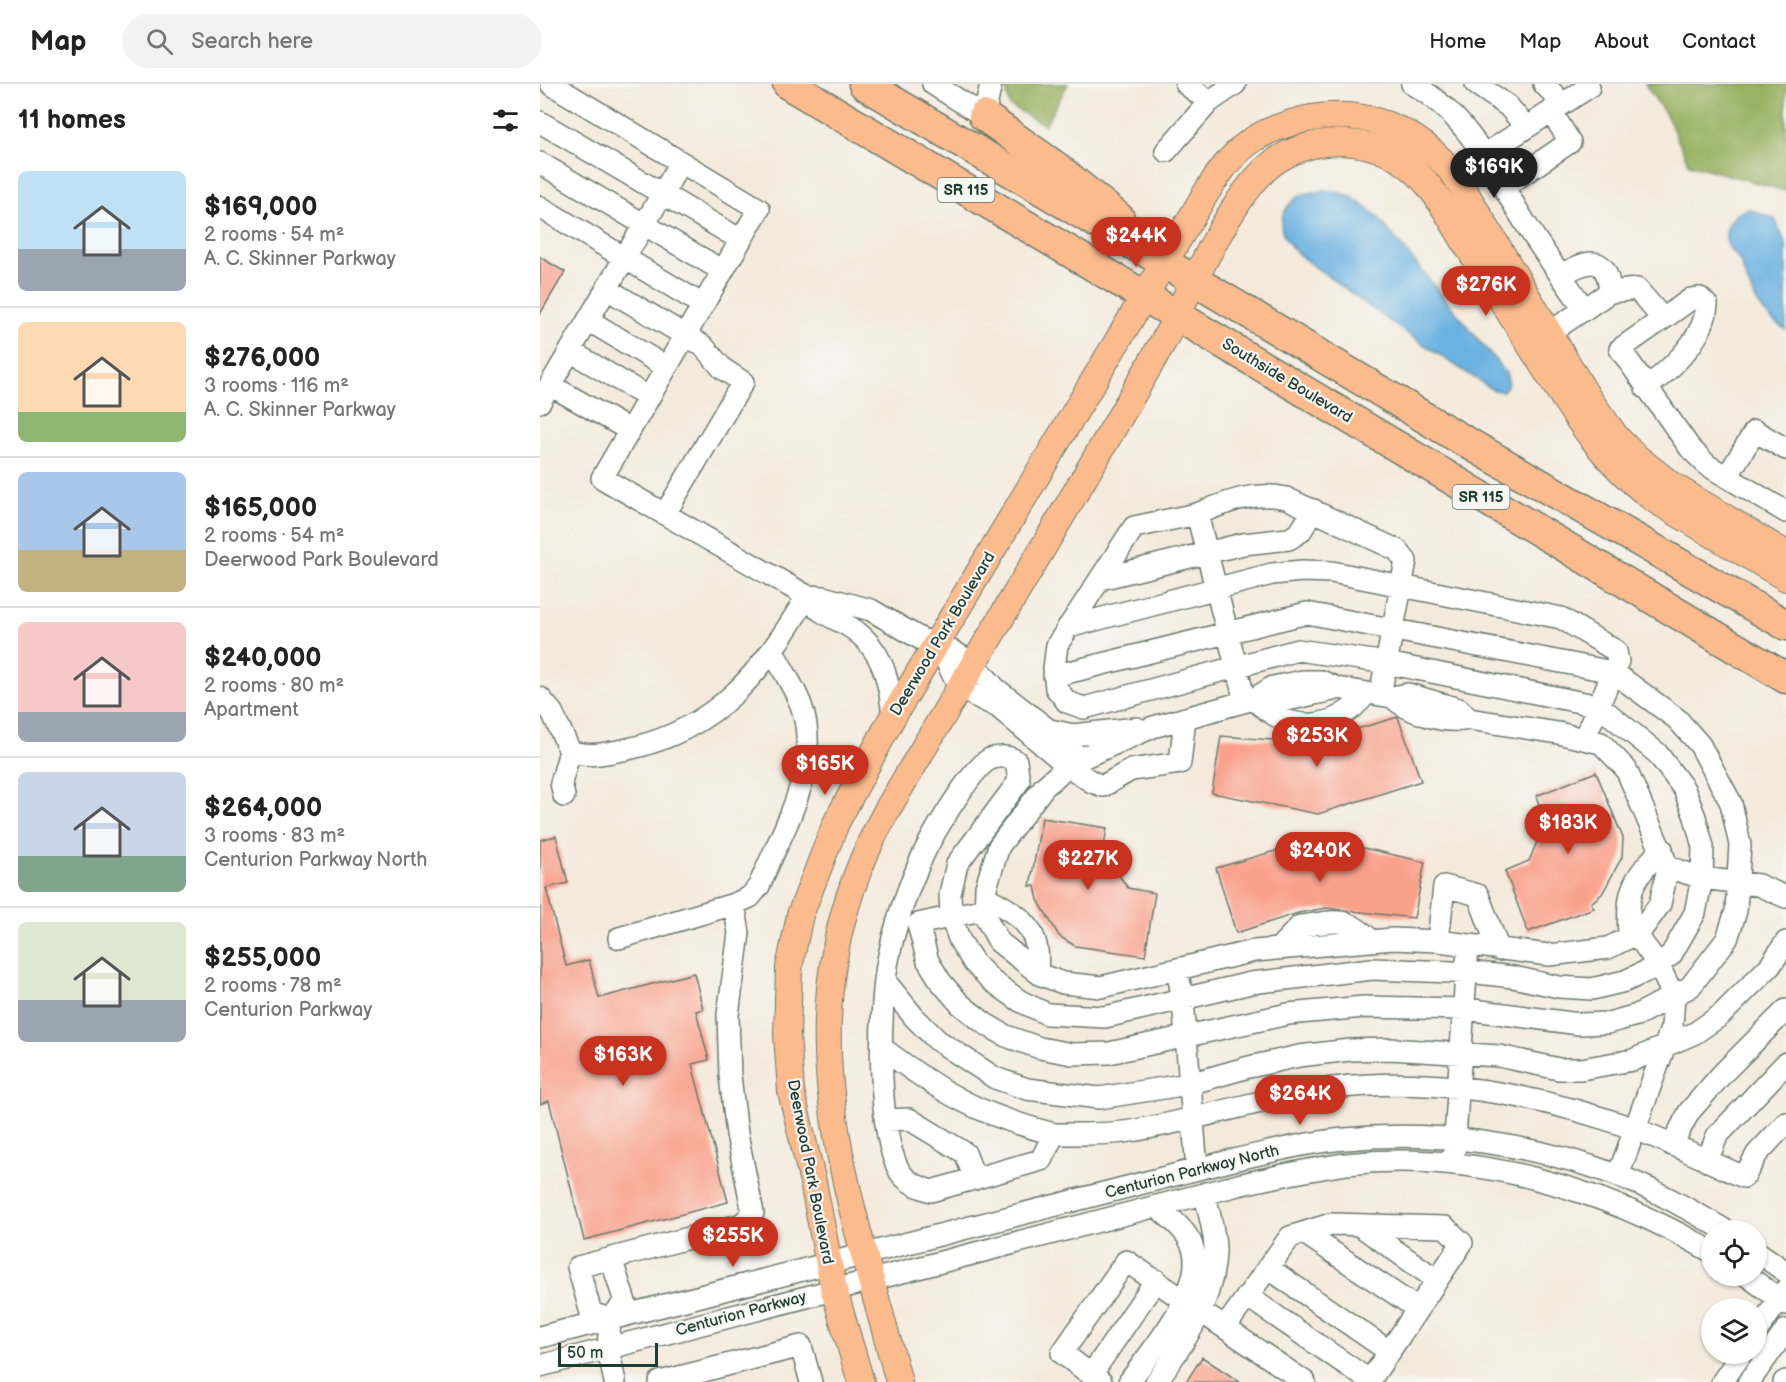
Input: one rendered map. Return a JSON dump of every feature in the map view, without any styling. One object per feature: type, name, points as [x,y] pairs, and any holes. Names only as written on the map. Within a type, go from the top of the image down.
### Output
[{"type":"highway","name":"Southside Boulevard","points":[[788,84],[1786,678]]},
{"type":"highway","name":"SR 115","points":[[864,84],[1454,435],[1786,625]]},
{"type":"highway","points":[[984,116],[1082,187],[1164,262]]},
{"type":"main road","name":"Deerwood Park Boulevard","points":[[861,1382],[834,1290],[813,1182],[791,1091],[787,1035],[789,968],[800,915],[815,871],[852,791],[893,716],[1164,262],[1219,174],[1235,154],[1255,138],[1279,126],[1337,115],[1363,117],[1398,128],[1420,141],[1439,157],[1462,188],[1602,419],[1635,456],[1673,486],[1786,554]]},
{"type":"main road","name":"Deerwood Park Boulevard","points":[[899,1382],[843,1176],[832,1114],[827,1038],[831,974],[841,925],[870,840],[1178,316],[1245,193],[1255,180],[1275,162],[1305,147],[1340,142],[1365,145],[1388,153],[1416,172],[1438,200],[1572,412],[1618,470],[1669,510],[1786,579]]},
{"type":"street","points":[[551,84],[759,209],[602,478],[807,596],[817,610],[845,624],[868,641],[880,659],[889,682],[893,716]]},
{"type":"street","points":[[933,84],[984,116],[991,84]]},
{"type":"street","points":[[1186,84],[1209,102]]},
{"type":"street","points":[[1166,151],[1209,102],[1235,84]]},
{"type":"street","points":[[1412,84],[1456,117],[1484,154],[1529,230],[1584,309]]},
{"type":"street","points":[[1476,84],[1508,106],[1526,127]]},
{"type":"street","points":[[1504,187],[1570,142],[1557,108],[1544,84]]},
{"type":"street","points":[[1484,154],[1590,85]]},
{"type":"street","points":[[540,122],[741,240]]},
{"type":"street","points":[[629,430],[545,393],[681,162]]},
{"type":"street","points":[[540,163],[723,271]]},
{"type":"street","points":[[540,207],[703,304]]},
{"type":"street","points":[[1561,275],[1583,263],[1593,262],[1603,267],[1609,277],[1610,292]]},
{"type":"street","points":[[607,289],[703,346],[723,369],[743,382],[665,514]]},
{"type":"street","points":[[1549,333],[1610,292],[1637,289],[1663,319]]},
{"type":"street","points":[[1646,388],[1665,373],[1686,350],[1707,317],[1707,305],[1700,298],[1691,299],[1620,349],[1646,388],[1690,448],[1707,465],[1786,512]]},
{"type":"street","points":[[588,320],[666,367]]},
{"type":"street","points":[[570,351],[648,397]]},
{"type":"street","points":[[1727,477],[1755,431],[1786,449]]},
{"type":"street","points":[[1054,1134],[1041,1160],[931,1191],[914,1184],[901,1173],[886,1120],[881,1079],[888,959],[918,865],[935,831],[979,769],[990,760],[1010,757],[1016,761],[1018,781],[957,864],[950,894],[951,917],[960,941],[974,963],[1020,1001],[1047,1014],[1105,1017],[1251,984],[1372,969],[1467,972],[1513,977],[1559,987],[1592,989],[1625,981],[1671,955],[1685,935],[1695,913],[1702,878],[1703,846],[1684,789],[1657,753],[1599,706],[1387,663],[1298,650],[1236,668],[1084,708],[1067,702],[1056,688],[1054,676],[1057,645],[1134,526],[1197,514],[1230,501],[1270,495],[1286,498],[1314,510],[1397,550],[1406,561],[1387,663],[1380,695],[1339,719],[1301,724],[1279,719],[1250,700],[1236,668],[1197,514]]},
{"type":"street","points":[[1100,579],[1271,539],[1289,539],[1300,532],[1314,510]]},
{"type":"street","points":[[1068,627],[1272,574],[1302,571],[1332,572],[1562,618],[1616,651],[1618,661],[1584,739]]},
{"type":"street","points":[[807,596],[823,597],[871,610],[921,639],[938,643],[974,663],[995,688],[1048,730],[1079,760],[1092,782],[1103,786],[1131,770],[1180,763],[1185,718]]},
{"type":"street","points":[[570,751],[578,754],[611,753],[653,743],[705,718],[735,695],[772,651],[807,596]]},
{"type":"street","points":[[1037,972],[1039,951],[1033,931],[1016,913],[986,903],[951,917],[918,924],[928,961],[941,982],[960,1004],[984,1023],[1006,1036],[1040,1048],[1072,1054],[1109,1053],[1288,1014],[1394,1006],[1523,1014],[1579,1024],[1608,1023],[1637,1015],[1690,987],[1727,939],[1736,911],[1738,880],[1740,845],[1731,803],[1700,745],[1677,719],[1613,672],[1307,613],[1054,676]]},
{"type":"street","points":[[938,643],[959,688],[998,707],[1079,760]]},
{"type":"street","points":[[619,938],[734,904],[750,897],[759,886],[805,776],[809,750],[800,704],[772,651]]},
{"type":"street","points":[[1337,688],[1380,695],[1412,710],[1458,721],[1469,719],[1601,743],[1626,769],[1665,858],[1660,904],[1633,936],[1608,948],[1548,955],[1438,941],[1372,941],[1254,951],[1101,987],[1063,983],[1037,972],[999,942],[985,916],[986,887],[999,846],[1039,793],[1079,760],[1153,727],[1250,700],[1273,702],[1337,688]]},
{"type":"street","points":[[540,698],[552,712],[570,751],[561,783],[564,796]]},
{"type":"street","points":[[1048,730],[1073,735],[1118,728],[1153,727]]},
{"type":"street","points":[[1665,858],[1702,878],[1738,880],[1758,885],[1786,897]]},
{"type":"street","points":[[1618,1176],[1672,1026],[1674,997],[1658,964],[1633,936],[1628,904],[1634,884],[1642,869],[1665,858]]},
{"type":"street","points":[[1438,941],[1444,886],[1478,895],[1499,950]]},
{"type":"street","points":[[610,1319],[591,1313],[578,1267],[742,1224],[753,1213],[737,1134],[730,1076],[728,1015],[739,933],[734,904]]},
{"type":"street","points":[[885,981],[914,1017],[944,1045],[995,1078],[1028,1089],[1099,1098],[1190,1084],[1259,1064],[1340,1051],[1390,1049],[1499,1056],[1559,1069],[1581,1069],[1633,1060],[1695,1033],[1721,1015],[1770,966],[1786,942]]},
{"type":"street","points":[[1452,1165],[1467,972],[1467,945]]},
{"type":"street","points":[[1177,969],[1183,1000],[1197,1169]]},
{"type":"street","points":[[1672,1145],[1689,1112],[1722,1073],[1786,1010]]},
{"type":"street","points":[[882,1048],[915,1073],[972,1108],[1004,1121],[1054,1134],[1121,1132],[1261,1101],[1334,1088],[1373,1085],[1458,1088],[1489,1090],[1563,1106],[1635,1129],[1744,1177],[1757,1154],[1786,1123]]},
{"type":"street","points":[[1707,1161],[1717,1136],[1786,1063]]},
{"type":"street","points":[[886,1120],[909,1119],[965,1153],[975,1179]]},
{"type":"street","name":"Centurion Parkway North","points":[[868,1267],[1197,1169],[1301,1146],[1345,1139],[1393,1137],[1455,1140],[1540,1153],[1618,1176],[1677,1202],[1708,1220]]},
{"type":"street","name":"Centurion Parkway North","points":[[868,1267],[1156,1206],[1305,1171],[1347,1164],[1392,1162],[1452,1165],[1534,1178],[1609,1200],[1665,1225],[1701,1246]]},
{"type":"street","points":[[1129,1382],[1176,1314],[1207,1293],[1215,1252],[1205,1193]]},
{"type":"street","points":[[1156,1206],[1180,1226],[1194,1251],[1192,1332],[1156,1382]]},
{"type":"street","points":[[1226,1326],[1247,1296],[1290,1237],[1331,1224],[1445,1227],[1462,1243],[1370,1382],[1247,1296]]},
{"type":"street","points":[[1359,1225],[1437,1280]]},
{"type":"street","points":[[1304,1233],[1418,1309]]},
{"type":"street","points":[[611,1258],[625,1302],[610,1319],[608,1348],[615,1382]]},
{"type":"street","points":[[1767,1259],[1786,1272]]},
{"type":"street","points":[[1156,1280],[1096,1378],[1062,1353],[1126,1261],[1156,1280],[1192,1305],[1226,1326],[1305,1382]]},
{"type":"street","name":"Centurion Parkway","points":[[540,1337],[828,1265],[868,1267]]},
{"type":"street","name":"Centurion Parkway","points":[[540,1366],[834,1290],[868,1267]]},
{"type":"street","points":[[1268,1268],[1390,1352]]},
{"type":"street","points":[[1764,1286],[1784,1298],[1767,1319]]},
{"type":"street","points":[[1749,1382],[1786,1330]]},
{"type":"street","points":[[660,1382],[801,1346],[811,1382]]},
{"type":"street","points":[[1722,1382],[1734,1364]]},
{"type":"green space","points":[[1005,84],[1068,84],[1045,125],[1010,106]]},
{"type":"green space","points":[[1645,84],[1786,84],[1786,191],[1689,164],[1667,116]]},
{"type":"water","points":[[1329,190],[1350,196],[1376,215],[1506,373],[1509,383],[1503,391],[1493,390],[1411,336],[1293,249],[1282,230],[1284,212],[1302,195]]},
{"type":"water","points":[[1749,209],[1775,219],[1786,245],[1786,330],[1762,309],[1752,292],[1739,260],[1729,248],[1726,235],[1729,223],[1737,214]]},
{"type":"building","points":[[540,257],[565,272],[540,314]]},
{"type":"building","points":[[1398,717],[1421,781],[1318,814],[1212,793],[1221,736],[1310,743]]},
{"type":"building","points":[[1596,772],[1623,838],[1622,857],[1602,894],[1591,903],[1594,908],[1528,932],[1505,871],[1529,861],[1545,822],[1536,796]]},
{"type":"building","points":[[1042,818],[1107,828],[1103,853],[1128,888],[1155,893],[1145,956],[1075,946],[1059,936],[1038,900],[1035,886],[1030,886]]},
{"type":"building","points":[[556,836],[568,883],[546,888],[566,966],[589,960],[599,998],[694,973],[703,1009],[696,1011],[709,1060],[692,1064],[728,1202],[584,1240],[549,1101],[540,1104],[540,840]]},
{"type":"building","points":[[1320,838],[1425,862],[1414,918],[1326,908],[1298,913],[1236,933],[1216,868]]},
{"type":"building","points":[[1202,1357],[1240,1382],[1186,1382]]}]
